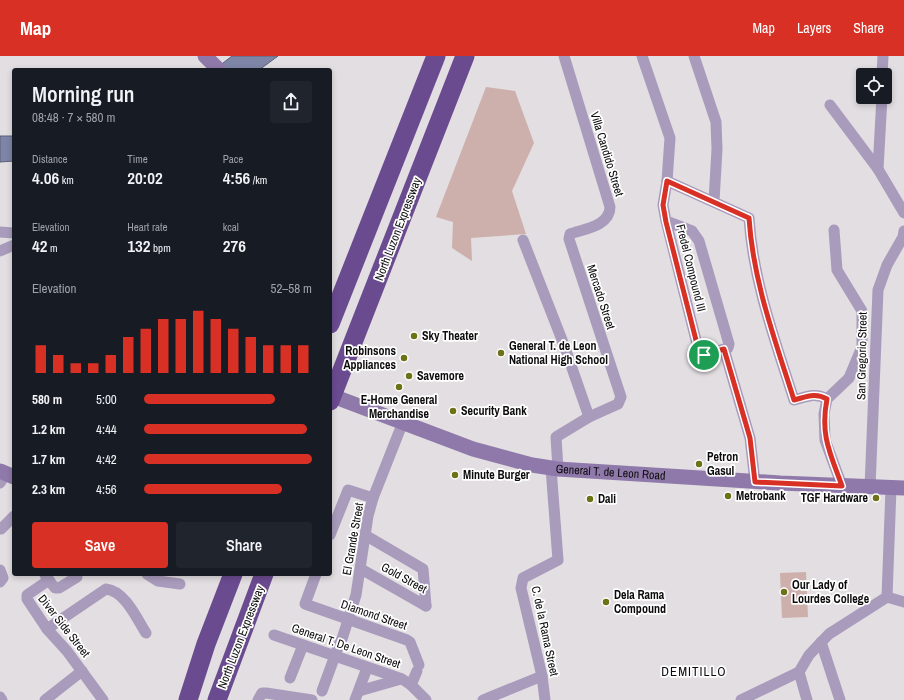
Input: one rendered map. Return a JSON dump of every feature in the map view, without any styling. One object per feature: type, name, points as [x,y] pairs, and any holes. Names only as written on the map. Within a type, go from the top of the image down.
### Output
[{"type":"highway","points":[[332,319],[436,56]]},
{"type":"highway","name":"North Luzon Expressway","points":[[332,396],[465,56]]},
{"type":"highway","points":[[188,697],[232,576]]},
{"type":"highway","name":"North Luzon Expressway","points":[[217,700],[263,576]]},
{"type":"main road","points":[[205,56],[217,68]]},
{"type":"main road","name":"General T. de Leon Road","points":[[332,396],[485,452],[554,468],[755,482],[898,488]]},
{"type":"street","name":"Villa Candido Street","points":[[564,56],[610,208],[609,214],[601,223],[569,236]]},
{"type":"street","points":[[642,56],[670,138],[667,181],[663,205],[666,222]]},
{"type":"street","points":[[694,56],[716,122],[718,133],[714,201]]},
{"type":"street","points":[[882,68],[883,56]]},
{"type":"street","points":[[878,170],[882,104]]},
{"type":"street","points":[[830,105],[878,170],[904,213]]},
{"type":"street","points":[[667,181],[749,218],[751,248],[757,279],[794,400],[814,394],[820,395],[827,399]]},
{"type":"street","name":"Fredel Compound III","points":[[666,222],[692,231],[699,241],[729,344],[728,348],[704,355],[699,352],[666,222]]},
{"type":"street","points":[[834,230],[837,270],[862,311],[862,347],[849,378],[827,399],[824,425],[826,440],[842,486]]},
{"type":"street","name":"San Gregorio Street","points":[[870,487],[878,290],[887,265],[903,237],[904,231]]},
{"type":"street","points":[[0,232],[12,233]]},
{"type":"street","name":"Mercado Street","points":[[554,468],[556,437],[589,417],[618,404],[621,397],[569,241],[569,236]]},
{"type":"street","points":[[523,240],[564,345],[589,417]]},
{"type":"street","points":[[0,251],[12,246]]},
{"type":"street","name":"Fredel Compound III","points":[[724,349],[750,438],[755,482]]},
{"type":"street","name":"El Grande Street","points":[[322,691],[356,595],[365,535],[373,498],[403,422]]},
{"type":"street","name":"C. de la Rama Street","points":[[546,700],[542,676],[521,588],[523,578],[558,560],[554,468]]},
{"type":"street","points":[[886,597],[898,488]]},
{"type":"street","points":[[332,530],[348,490],[373,498]]},
{"type":"street","points":[[1,529],[12,518]]},
{"type":"street","name":"Gold Street","points":[[361,569],[426,606],[423,569],[365,535]]},
{"type":"street","points":[[0,570],[3,578],[0,582]]},
{"type":"street","points":[[151,576],[158,581],[180,584]]},
{"type":"street","name":"Diamond Street","points":[[315,576],[305,604],[410,642],[418,668],[412,685]]},
{"type":"street","points":[[47,577],[55,588],[59,588],[77,577]]},
{"type":"street","name":"Diver Side Street","points":[[47,577],[26,597],[47,629],[82,671],[103,700]]},
{"type":"street","points":[[47,629],[106,589],[114,591],[125,601],[146,633]]},
{"type":"street","points":[[741,700],[799,672],[809,655],[821,642],[848,620],[886,597],[904,602]]},
{"type":"street","name":"General T. De Leon Street","points":[[274,635],[402,679],[412,685],[426,700]]},
{"type":"street","points":[[821,642],[840,700]]},
{"type":"street","points":[[290,678],[303,645]]},
{"type":"street","points":[[357,695],[367,668]]},
{"type":"street","points":[[45,700],[82,671]]},
{"type":"street","points":[[799,672],[807,700]]},
{"type":"street","points":[[483,700],[542,676]]},
{"type":"street","points":[[357,695],[402,679]]},
{"type":"street","points":[[258,700],[262,693],[312,700]]},
{"type":"shaded area","points":[[486,87],[515,91],[534,143],[512,191],[526,234],[471,238],[472,261],[452,248],[453,222],[436,217]]},
{"type":"shaded area","points":[[806,572],[808,617],[782,618],[780,573]]},
{"type":"water","points":[[232,56],[278,56],[262,68],[217,68]]},
{"type":"water","points":[[0,136],[12,136],[12,161],[0,162]]},
{"type":"place","name":"Sky Theater","points":[[414,336]]},
{"type":"place","name":"General T. de Leon National High School","points":[[501,353]]},
{"type":"place","name":"Robinsons Appliances","points":[[404,358]]},
{"type":"place","name":"Savemore","points":[[409,376]]},
{"type":"place","name":"E-Home General Merchandise","points":[[399,387]]},
{"type":"place","name":"Security Bank","points":[[453,411]]},
{"type":"place","name":"Petron Gasul","points":[[699,464]]},
{"type":"place","name":"Minute Burger","points":[[455,475]]},
{"type":"place","name":"Metrobank","points":[[728,496]]},
{"type":"place","name":"TGF Hardware","points":[[876,498]]},
{"type":"place","name":"Dali","points":[[590,499]]},
{"type":"place","name":"Our Lady of Lourdes College","points":[[784,592]]},
{"type":"place","name":"Dela Rama Compound","points":[[606,602]]},
{"type":"district","name":"DEMITILLO","points":[[694,671]]},
{"type":"route","points":[[667,181],[749,218],[751,248],[757,279],[794,400],[814,394],[820,395],[827,399],[824,414],[826,440],[842,486],[755,482],[750,438],[724,349],[704,355],[700,354],[699,352],[666,222],[663,205],[667,181]]}]
